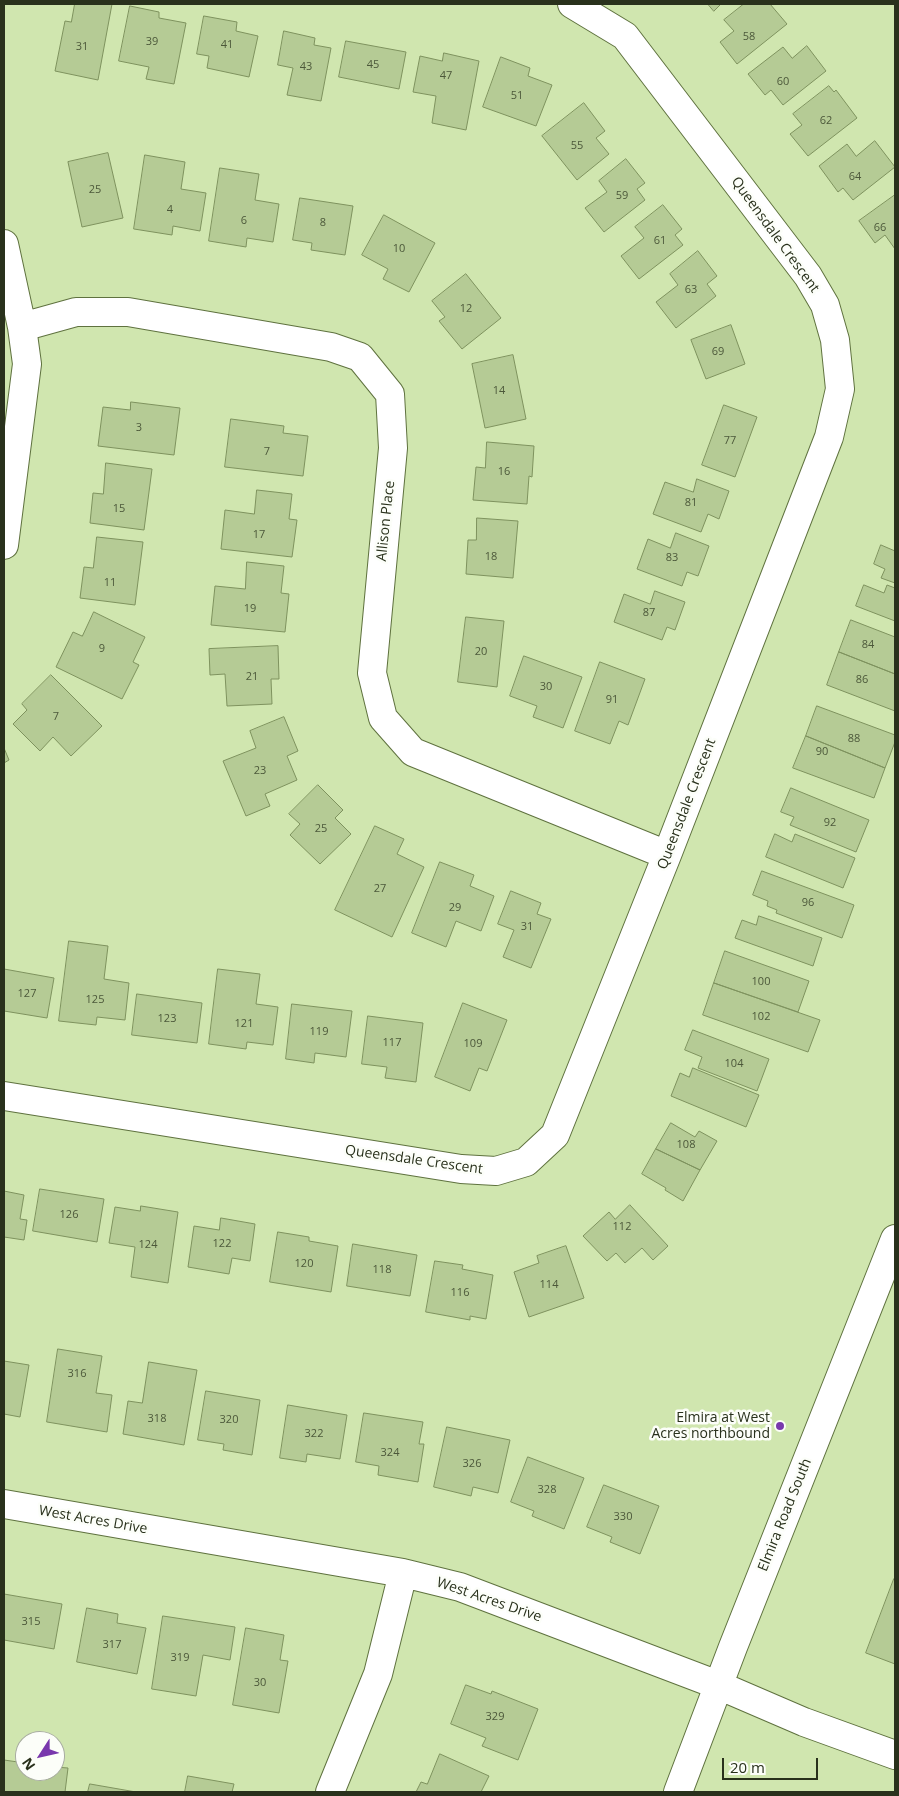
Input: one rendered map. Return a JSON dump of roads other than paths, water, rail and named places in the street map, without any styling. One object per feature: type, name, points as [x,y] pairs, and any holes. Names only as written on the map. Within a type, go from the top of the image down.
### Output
[{"type":"street","name":"Queensdale Crescent","points":[[4,1096],[460,1169],[496,1171],[526,1162],[555,1135],[667,855],[829,437],[840,389],[835,340],[825,305],[808,276],[625,36],[572,4]]},
{"type":"street","points":[[4,244],[22,327],[27,364],[4,545]]},
{"type":"street","name":"Allison Place","points":[[22,327],[76,312],[128,312],[332,347],[360,358],[390,394],[393,448],[372,673],[383,718],[413,752],[667,855]]},
{"type":"street","name":"Elmira Road South","points":[[678,1792],[718,1685],[895,1239]]},
{"type":"street","name":"West Acres Drive","points":[[4,1504],[403,1573],[460,1587],[718,1685],[804,1722],[895,1755]]},
{"type":"street","points":[[330,1792],[378,1674],[403,1573]]},
{"type":"place","name":"Elmira at West Acres northbound","points":[[780,1426]]}]
